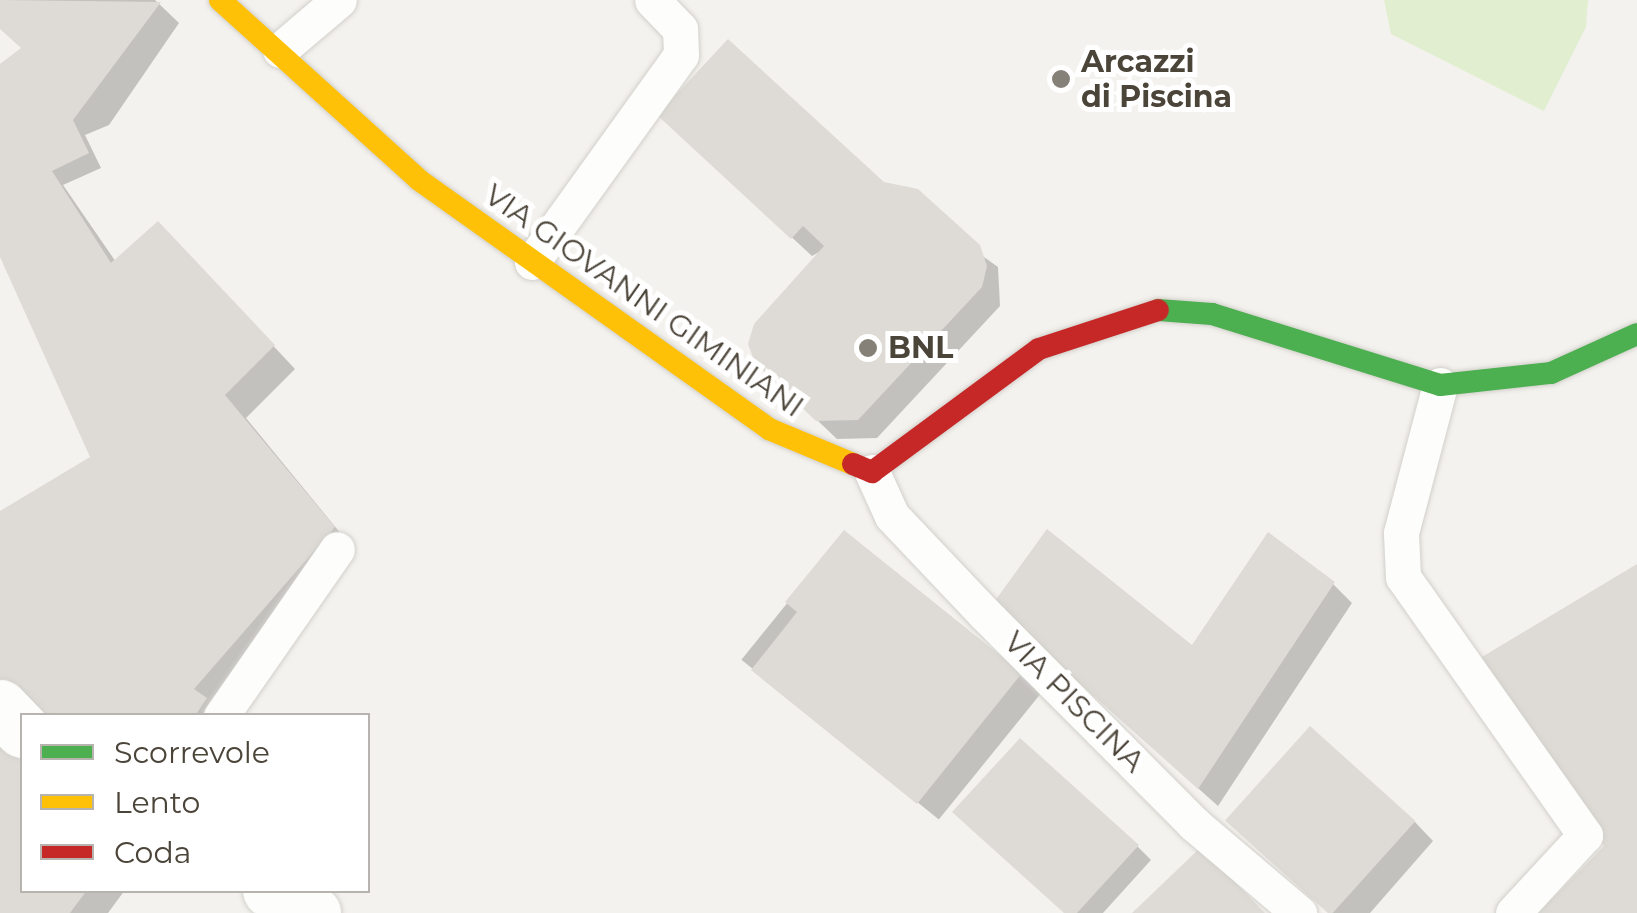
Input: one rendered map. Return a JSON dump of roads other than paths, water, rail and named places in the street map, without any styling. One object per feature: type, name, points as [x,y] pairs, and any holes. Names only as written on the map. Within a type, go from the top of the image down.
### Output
[{"type":"street","name":"VIA GIOVANNI GIMINIANI","points":[[220,0],[280,50],[419,180],[532,262],[769,429],[872,472]]},
{"type":"street","points":[[872,472],[1039,349],[1152,310],[1212,314],[1440,385],[1550,372],[1637,334]]},
{"type":"street","points":[[0,707],[20,728]]},
{"type":"street","points":[[276,893],[313,913]]},
{"type":"lane","points":[[280,50],[339,0]]},
{"type":"lane","points":[[532,262],[680,55],[680,29],[652,0]]},
{"type":"lane","points":[[1440,385],[1401,534],[1403,577],[1585,835],[1512,913]]},
{"type":"lane","name":"VIA PISCINA","points":[[872,472],[892,516],[972,600],[1194,824],[1299,913]]},
{"type":"lane","points":[[224,713],[337,549]]},
{"type":"place","name":"Arcazzi di Piscina","points":[[1061,79]]},
{"type":"place","name":"BNL","points":[[868,348]]}]
